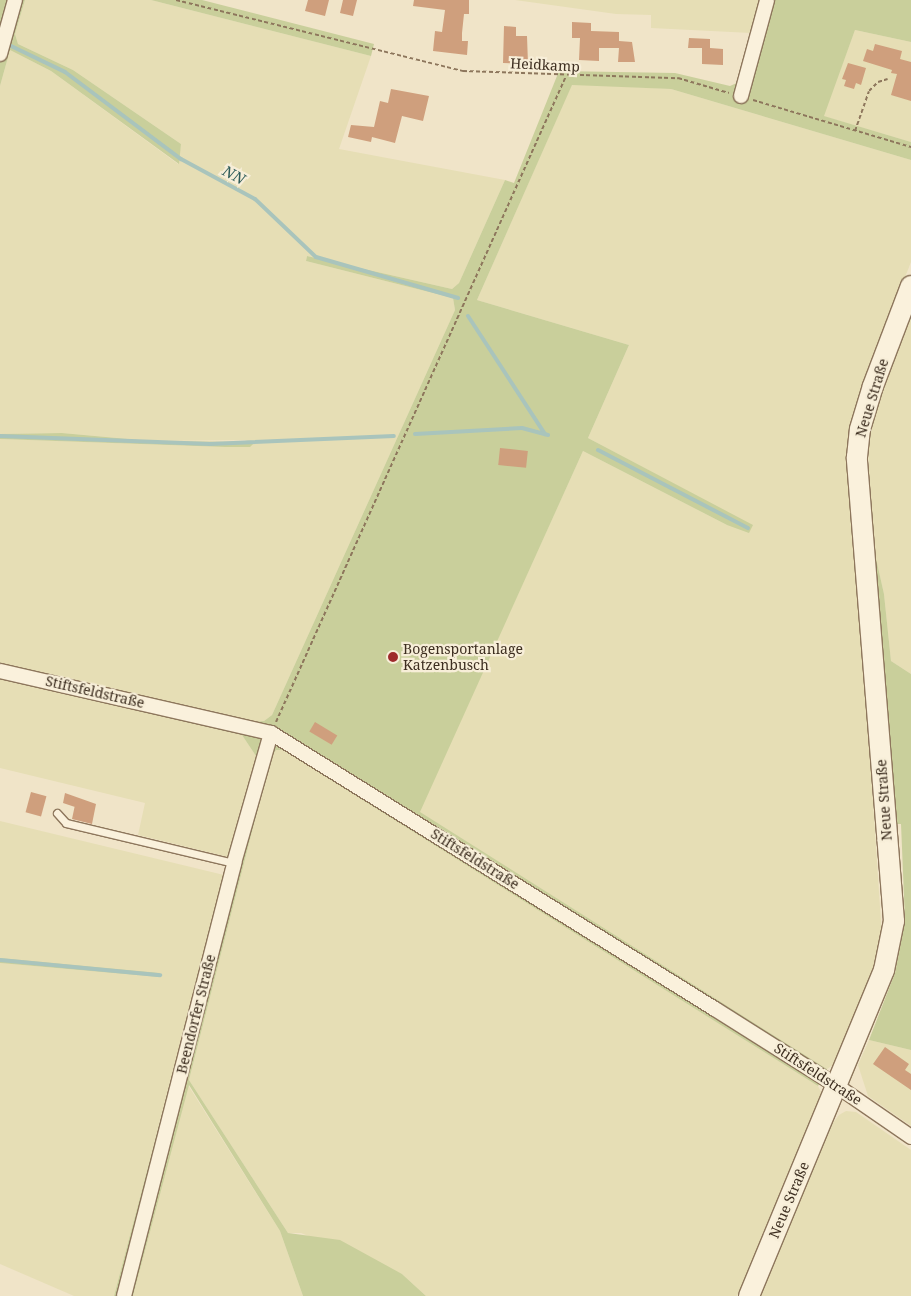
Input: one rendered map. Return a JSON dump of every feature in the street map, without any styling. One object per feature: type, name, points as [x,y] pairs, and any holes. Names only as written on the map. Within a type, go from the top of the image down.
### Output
[{"type":"street","points":[[0,54],[15,0]]},
{"type":"street","points":[[742,96],[767,0]]},
{"type":"street","name":"Neue Straße","points":[[748,1296],[884,970],[894,921],[857,458],[860,429],[873,386],[911,286]]},
{"type":"street","name":"Stiftsfeldstraße","points":[[0,671],[271,733],[837,1086],[911,1137]]},
{"type":"street","name":"Beendorfer Straße","points":[[124,1296],[234,863],[271,733]]},
{"type":"lane","points":[[56,813],[66,823],[234,863]]},
{"type":"path","name":"Heidkamp","points":[[176,0],[463,71],[566,76],[678,78],[911,147]]},
{"type":"path","points":[[271,733],[566,76]]},
{"type":"path","points":[[855,131],[869,91],[878,82],[888,79]]},
{"type":"shaded area","points":[[25,0],[151,0],[371,56],[339,149],[505,180],[459,283],[452,289],[307,256],[306,261],[453,298],[455,310],[272,715],[264,721],[248,722],[0,663],[0,439],[225,447],[248,440],[150,441],[62,433],[0,434],[0,86],[10,50],[51,71],[178,164],[181,144],[73,70],[18,44],[15,34]]},
{"type":"shaded area","points":[[515,0],[761,0],[751,33],[651,28],[651,15],[616,14]]},
{"type":"shaded area","points":[[855,30],[911,42],[911,142],[823,116]]},
{"type":"shaded area","points":[[572,84],[671,89],[911,160],[911,262],[862,386],[847,472],[860,605],[882,937],[878,964],[839,1061],[827,1069],[419,812],[583,451],[727,525],[753,526],[588,438],[629,345],[477,300]]},
{"type":"shaded area","points":[[911,309],[911,674],[891,661],[884,594],[871,536],[868,447],[875,413]]},
{"type":"shaded area","points":[[0,679],[242,735],[256,756],[228,857],[138,835],[145,803],[0,768]]},
{"type":"shaded area","points":[[283,749],[818,1086],[823,1096],[821,1103],[737,1296],[426,1296],[402,1274],[301,1233],[288,1233],[189,1080],[271,757],[276,750]]},
{"type":"shaded area","points":[[0,821],[224,875],[114,1296],[74,1296],[0,1264],[0,963],[159,977],[160,973],[0,958]]},
{"type":"shaded area","points":[[869,1040],[911,1050],[911,1126],[868,1096],[858,1065]]},
{"type":"shaded area","points":[[188,1085],[280,1231],[303,1296],[133,1296]]},
{"type":"shaded area","points":[[846,1111],[856,1112],[911,1150],[911,1296],[756,1296],[825,1133],[839,1115]]},
{"type":"green space","points":[[0,0],[25,0],[15,34],[18,44],[73,70],[181,144],[179,164],[51,71],[10,50],[0,86]]},
{"type":"green space","points":[[151,0],[202,0],[374,44],[371,56]]},
{"type":"green space","points":[[761,0],[911,0],[911,42],[855,30],[824,116],[911,142],[911,160],[671,89],[572,85],[477,300],[629,345],[588,438],[753,525],[749,533],[727,525],[583,451],[420,812],[827,1069],[818,1086],[283,750],[276,750],[271,757],[189,1080],[288,1233],[340,1240],[402,1274],[426,1296],[303,1296],[280,1231],[189,1085],[133,1296],[114,1296],[256,756],[242,735],[0,679],[0,663],[248,722],[264,721],[272,715],[455,310],[453,298],[306,261],[307,256],[452,289],[459,283],[505,180],[514,183],[559,71],[675,73],[730,86],[739,82]]},
{"type":"green space","points":[[62,433],[150,441],[255,442],[250,447],[225,447],[0,439],[0,434]]},
{"type":"green space","points":[[871,536],[884,594],[891,661],[911,674],[911,1050],[869,1040],[895,973],[905,921],[901,824],[893,824]]},
{"type":"green space","points":[[0,958],[160,973],[159,977],[0,963]]},
{"type":"building","points":[[308,0],[329,0],[325,16],[305,11]]},
{"type":"building","points":[[343,0],[357,0],[353,16],[340,13]]},
{"type":"building","points":[[414,0],[469,0],[469,14],[464,14],[462,33],[462,41],[468,41],[467,55],[433,51],[435,31],[442,32],[445,10],[413,6]]},
{"type":"building","points":[[572,22],[591,23],[591,31],[619,32],[619,41],[632,42],[635,62],[618,62],[619,48],[599,48],[599,61],[579,60],[580,38],[572,38]]},
{"type":"building","points":[[504,26],[516,27],[516,36],[527,36],[528,64],[503,63]]},
{"type":"building","points":[[689,38],[710,39],[710,48],[723,49],[723,65],[702,64],[702,48],[688,48]]},
{"type":"building","points":[[875,44],[902,51],[900,59],[911,62],[911,101],[891,95],[897,74],[891,73],[892,70],[863,61],[867,49],[873,51]]},
{"type":"building","points":[[848,63],[866,68],[861,85],[856,83],[854,89],[844,86],[846,80],[842,79]]},
{"type":"building","points":[[391,89],[429,96],[423,121],[402,116],[395,143],[372,137],[371,142],[348,137],[351,125],[374,127],[380,101],[388,103]]},
{"type":"building","points":[[500,448],[528,451],[526,468],[498,465]]},
{"type":"building","points":[[315,722],[337,735],[332,745],[309,731]]},
{"type":"building","points":[[31,792],[46,796],[41,816],[26,812]]},
{"type":"building","points":[[65,793],[96,804],[92,824],[72,819],[75,807],[63,803]]},
{"type":"building","points":[[885,1047],[909,1064],[905,1070],[911,1074],[911,1090],[873,1064]]},
{"type":"waterway","name":"NN","points":[[9,45],[65,72],[181,159],[255,199],[316,257],[458,298]]},
{"type":"waterway","name":"NN","points":[[468,316],[545,434]]},
{"type":"waterway","name":"NN","points":[[415,434],[522,428],[548,435]]},
{"type":"waterway","name":"NN","points":[[0,436],[210,444],[394,436]]},
{"type":"waterway","points":[[598,450],[748,528]]},
{"type":"waterway","points":[[0,960],[160,975]]},
{"type":"place","name":"Bogensportanlage Katzenbusch","points":[[393,657]]}]
